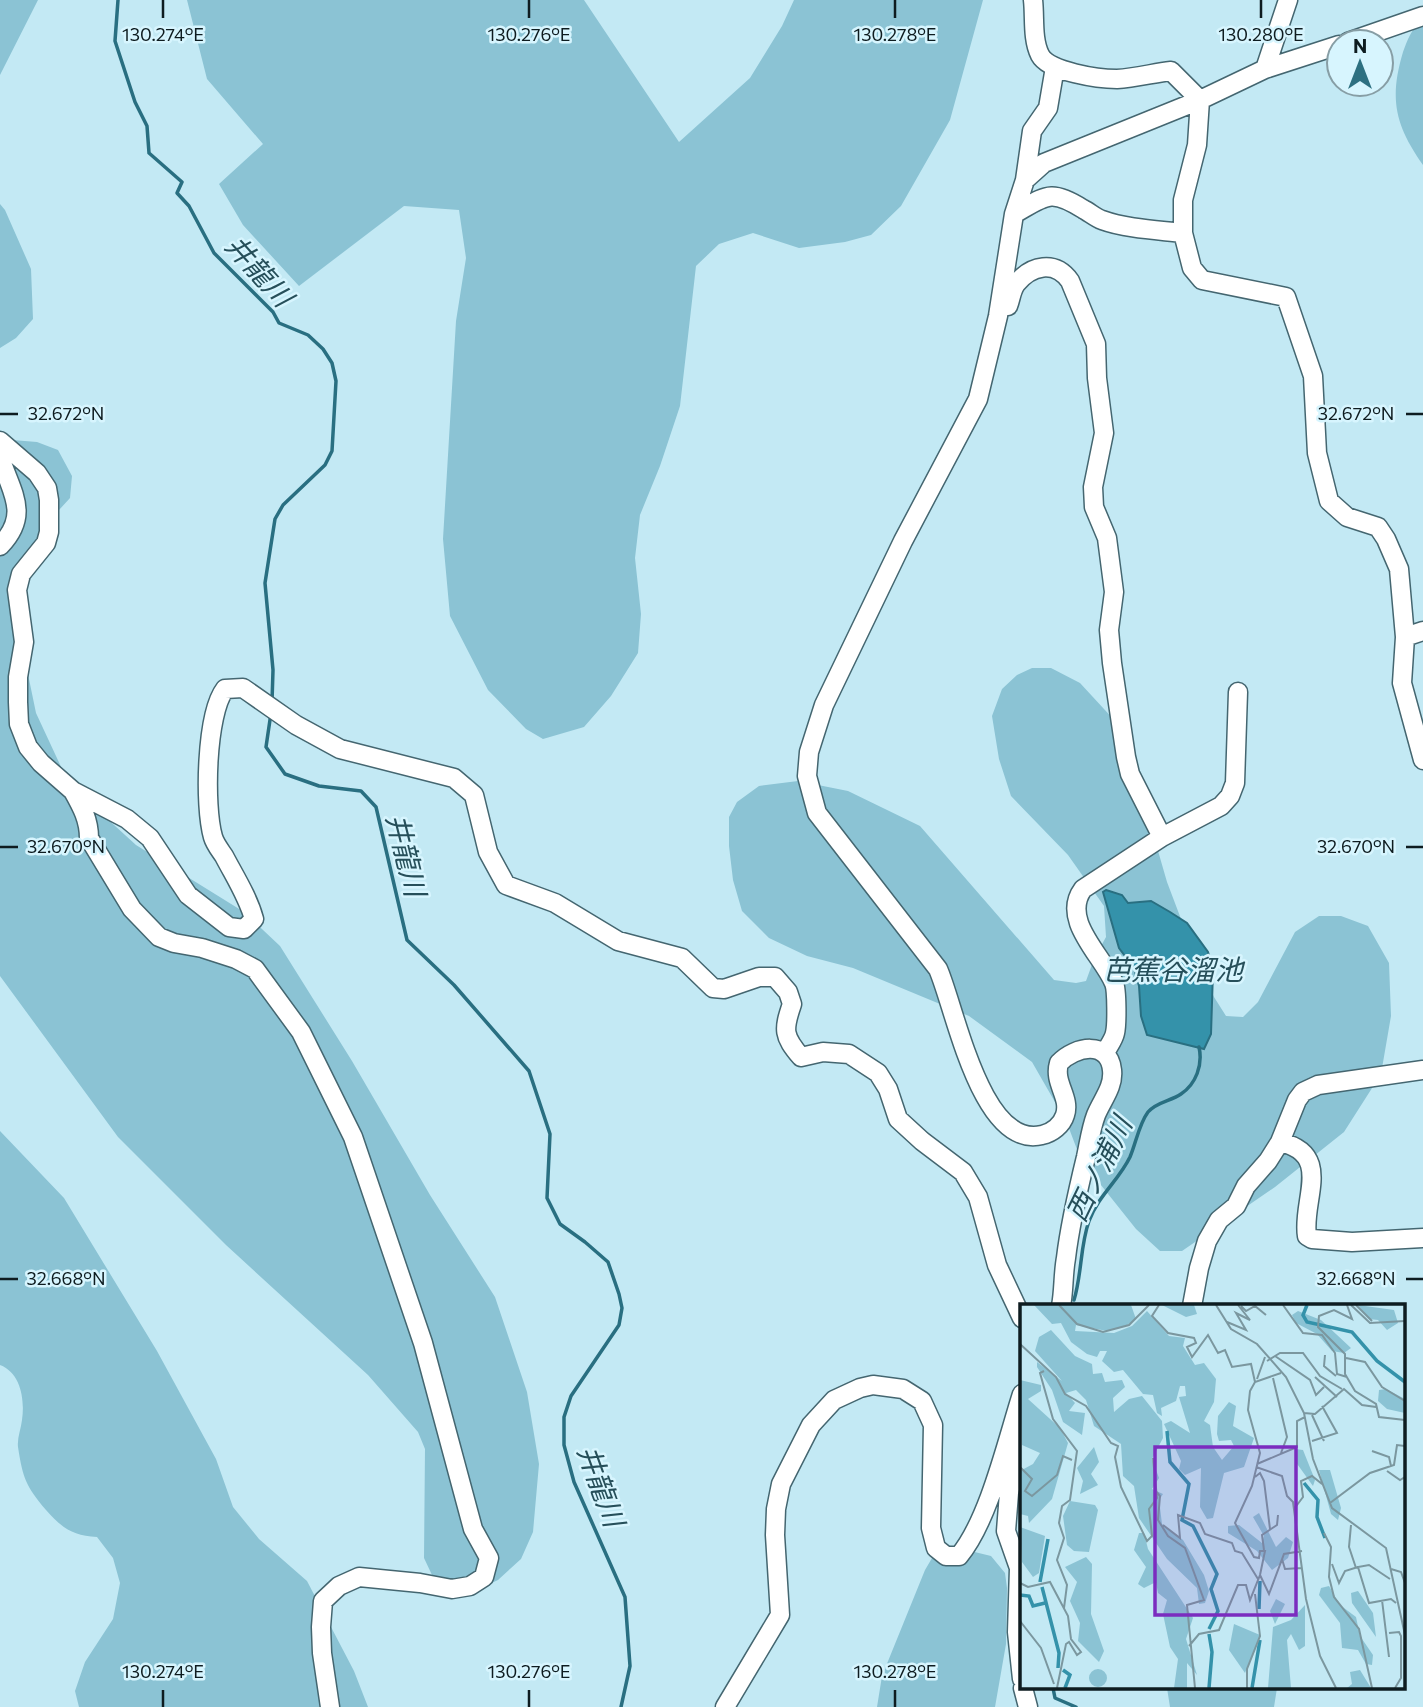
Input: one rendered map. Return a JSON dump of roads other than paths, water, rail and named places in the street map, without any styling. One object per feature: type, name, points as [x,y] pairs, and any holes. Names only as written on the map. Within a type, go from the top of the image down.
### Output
[{"type":"street","points":[[1033,0],[1040,54],[1045,62],[1083,75],[1116,79],[1171,71],[1200,100]]},
{"type":"street","points":[[1265,69],[1288,0]]},
{"type":"street","points":[[1388,28],[1423,16]]},
{"type":"street","points":[[1025,180],[1044,163],[1200,100],[1265,69],[1325,50]]},
{"type":"street","points":[[1055,67],[1048,108],[1032,131],[1025,180],[1014,214],[998,316],[978,399],[903,541],[824,705],[809,752],[807,776],[817,813],[938,969],[948,991],[957,1031],[978,1082],[999,1118],[1014,1132],[1027,1136],[1040,1136],[1051,1132],[1060,1125],[1066,1109],[1066,1101],[1057,1079],[1059,1063],[1064,1057],[1087,1048],[1105,1053],[1111,1061],[1112,1084],[1096,1116],[1081,1179],[1066,1258],[1063,1304]]},
{"type":"street","points":[[1200,100],[1196,145],[1183,200],[1183,233],[1192,268],[1202,280],[1286,297],[1313,376],[1317,453],[1329,501],[1348,517],[1378,527],[1399,569],[1405,637],[1402,683],[1423,760]]},
{"type":"street","points":[[1014,214],[1043,197],[1065,197],[1102,220],[1142,229],[1183,233]]},
{"type":"street","points":[[998,316],[1009,306],[1012,291],[1018,282],[1042,266],[1056,268],[1070,281],[1096,344],[1097,379],[1104,433],[1093,497],[1094,507],[1107,538],[1114,592],[1110,630],[1112,663],[1130,774],[1162,837]]},
{"type":"street","points":[[0,441],[37,473],[47,488],[49,500],[49,532],[46,543],[22,574],[17,590],[24,642],[18,677],[19,724],[28,747],[41,763],[73,791],[127,819],[149,838],[188,895],[229,927],[244,929],[254,919],[214,838],[208,788],[213,717],[218,699],[225,689],[243,688],[296,725],[340,748],[454,778],[474,795],[488,852],[506,885],[555,902],[618,941],[682,958],[713,988],[724,989],[759,977],[775,977],[788,992],[792,1004],[785,1024],[787,1041],[801,1057],[823,1052],[849,1054],[878,1073],[888,1088],[898,1119],[963,1172],[978,1197],[998,1265],[1020,1314]]},
{"type":"street","points":[[0,457],[18,504],[16,523],[0,546]]},
{"type":"street","points":[[1405,637],[1423,631]]},
{"type":"street","points":[[1105,1053],[1115,1033],[1116,985],[1084,936],[1076,906],[1078,897],[1083,889],[1162,837],[1221,806],[1230,796],[1236,783],[1238,692]]},
{"type":"street","points":[[73,791],[84,810],[89,838],[132,909],[159,937],[236,959],[255,969],[301,1032],[353,1137],[423,1342],[473,1529],[489,1558],[484,1577],[470,1586],[452,1589],[359,1577],[339,1586],[323,1601],[321,1627],[330,1707]]},
{"type":"street","points":[[1192,1304],[1207,1241],[1219,1220],[1236,1206],[1246,1186],[1268,1161],[1280,1142],[1297,1100],[1310,1088],[1423,1070]]},
{"type":"street","points":[[1280,1142],[1295,1145],[1304,1151],[1309,1163],[1312,1191],[1307,1236],[1312,1239],[1352,1242],[1423,1238]]},
{"type":"street","points":[[725,1707],[780,1615],[775,1535],[781,1483],[811,1425],[834,1400],[873,1385],[903,1390],[922,1401],[933,1425],[931,1528],[936,1548],[946,1556],[958,1556],[971,1541],[984,1511],[1020,1400]]},
{"type":"street","points":[[1020,1446],[1009,1493],[1006,1531],[1019,1568],[1017,1632],[1020,1660]]},
{"type":"street","points":[[1024,1690],[1028,1707]]},
{"type":"water","name":"芭蕉谷溜池","points":[[1106,890],[1122,895],[1128,903],[1151,901],[1170,912],[1187,923],[1208,952],[1213,971],[1211,1034],[1204,1049],[1147,1035],[1141,1016],[1139,986],[1134,968],[1119,948],[1103,892]]},
{"type":"waterway","name":"井龍川","points":[[118,0],[115,41],[135,102],[147,126],[149,153],[182,182],[177,193],[189,206],[214,253],[273,312],[279,323],[308,335],[323,349],[332,363],[336,381],[332,451],[325,465],[283,505],[275,519],[265,583],[273,670],[272,702]]},
{"type":"waterway","name":"井龍川","points":[[271,713],[266,747],[285,774],[319,786],[361,791],[376,807],[407,940],[454,985],[529,1071],[550,1134],[547,1198],[560,1224],[608,1262],[622,1308],[619,1325],[571,1396],[564,1417],[564,1445],[574,1482],[625,1597],[630,1666],[621,1707]]},
{"type":"waterway","name":"西ノ浦川","points":[[1074,1300],[1084,1240],[1093,1212],[1125,1165],[1148,1112],[1181,1094],[1194,1079],[1200,1061],[1199,1047]]},
{"type":"waterway","name":"西ノ浦川","points":[[1053,1690],[1055,1698],[1076,1707]]}]
